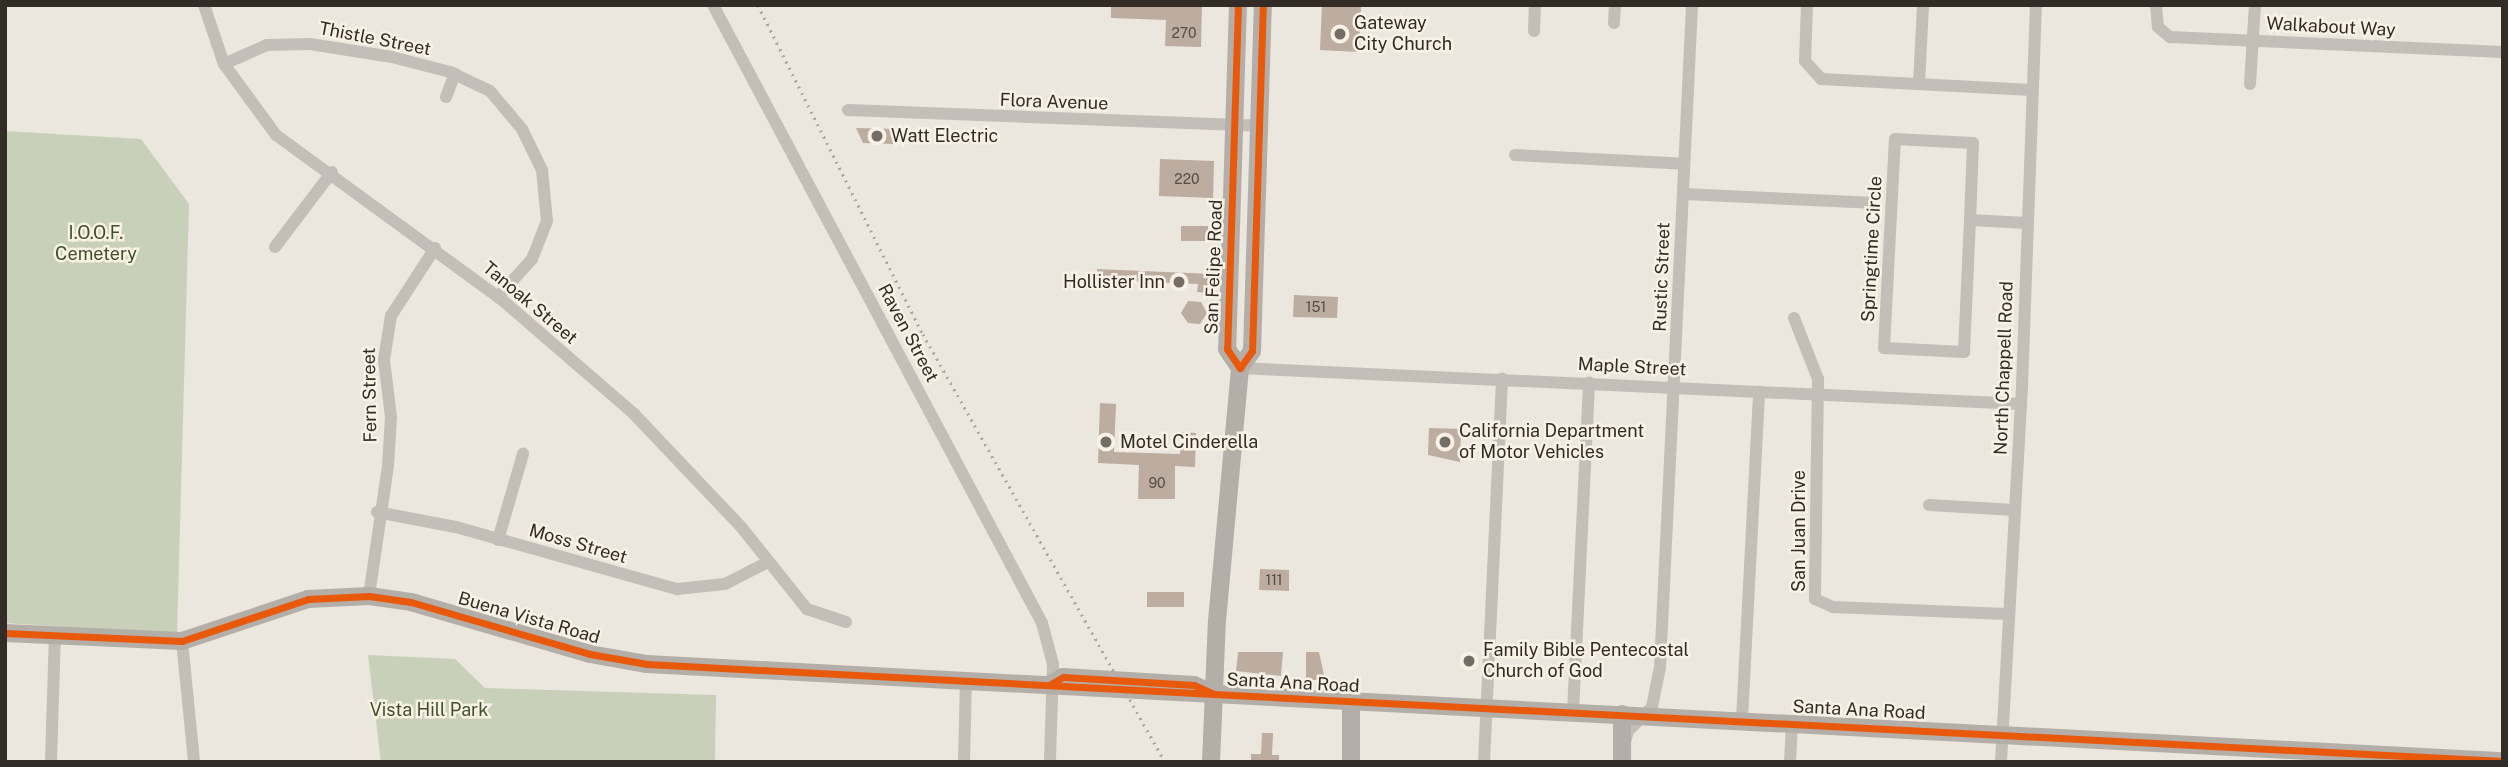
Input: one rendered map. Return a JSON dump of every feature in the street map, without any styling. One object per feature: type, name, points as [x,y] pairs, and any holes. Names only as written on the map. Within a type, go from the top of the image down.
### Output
[{"type":"street","name":"Tanoak Street","points":[[204,5],[224,64],[276,135],[332,172],[498,297],[634,414],[741,528],[807,609],[846,622]]},
{"type":"street","name":"Raven Street","points":[[713,5],[1042,624],[1053,664],[1050,762]]},
{"type":"street","name":"San Felipe Road","points":[[1238,5],[1227,349],[1240,368]]},
{"type":"street","name":"San Felipe Road","points":[[1211,762],[1240,368],[1252,351],[1263,5]]},
{"type":"street","points":[[1534,31],[1535,5]]},
{"type":"street","points":[[1614,23],[1615,5]]},
{"type":"street","name":"Rustic Street","points":[[1622,757],[1628,731],[1646,715],[1657,696],[1660,667],[1676,386],[1692,5]]},
{"type":"street","points":[[1807,5],[1805,61],[1814,76],[2032,89]]},
{"type":"street","points":[[1919,84],[1923,5]]},
{"type":"street","name":"North Chappell Road","points":[[2001,762],[2007,614],[2021,404],[2036,5]]},
{"type":"street","name":"Walkabout Way","points":[[2156,5],[2159,30],[2171,37],[2503,52]]},
{"type":"street","points":[[2250,84],[2255,5]]},
{"type":"street","name":"Thistle Street","points":[[224,64],[267,45],[310,44],[392,57],[455,74],[490,91],[522,129],[542,170],[547,221],[532,259],[498,297]]},
{"type":"street","points":[[446,97],[455,74]]},
{"type":"street","name":"Flora Avenue","points":[[848,110],[1259,126]]},
{"type":"street","name":"Springtime Circle","points":[[1895,139],[1973,142],[1970,220],[1964,352],[1884,348],[1895,139]]},
{"type":"street","points":[[1515,155],[1684,164]]},
{"type":"street","points":[[275,247],[332,172]]},
{"type":"street","points":[[1683,194],[1871,203]]},
{"type":"street","points":[[1970,220],[2027,223]]},
{"type":"street","name":"Fern Street","points":[[369,596],[377,512],[388,466],[391,417],[384,360],[391,316],[435,248]]},
{"type":"street","points":[[1794,318],[1815,368],[1819,394]]},
{"type":"street","name":"Maple Street","points":[[1240,368],[2021,404]]},
{"type":"street","points":[[1484,762],[1502,378]]},
{"type":"street","points":[[1573,712],[1589,382]]},
{"type":"street","points":[[1742,719],[1759,391]]},
{"type":"street","name":"San Juan Drive","points":[[1819,394],[1813,584],[1818,603],[2007,614]]},
{"type":"street","points":[[498,540],[523,454]]},
{"type":"street","points":[[1929,505],[2015,510]]},
{"type":"street","name":"Moss Street","points":[[377,512],[498,540],[677,589],[725,584],[766,562]]},
{"type":"street","name":"Buena Vista Road","points":[[5,633],[182,640],[296,602],[369,596],[411,602],[590,654],[646,664],[1051,684],[1060,690],[1214,694]]},
{"type":"street","points":[[51,761],[55,635]]},
{"type":"street","points":[[182,640],[194,762]]},
{"type":"street","points":[[964,762],[966,680]]},
{"type":"street","name":"Santa Ana Road","points":[[1214,694],[2217,743],[2434,760],[2503,761]]},
{"type":"street","points":[[1351,762],[1352,702]]},
{"type":"street","points":[[1622,714],[1622,757]]},
{"type":"street","points":[[1790,762],[1792,723]]},
{"type":"street","points":[[2217,743],[2218,762]]},
{"type":"green space","name":"I.O.O.F. Cemetery","points":[[5,131],[141,139],[189,204],[177,634],[5,623]]},
{"type":"green space","name":"Vista Hill Park","points":[[368,655],[455,659],[485,688],[716,695],[715,762],[381,762]]},
{"type":"building","points":[[1111,5],[1202,5],[1201,47],[1165,46],[1166,20],[1111,18]]},
{"type":"building","name":"Gateway City Church","points":[[1322,5],[1361,5],[1359,52],[1320,50]]},
{"type":"building","name":"Watt Electric","points":[[856,128],[895,129],[894,144],[863,143]]},
{"type":"building","points":[[1160,159],[1214,161],[1213,198],[1159,196]]},
{"type":"building","points":[[1181,226],[1208,226],[1208,241],[1181,241]]},
{"type":"building","name":"Hollister Inn","points":[[1097,269],[1211,274],[1210,293],[1197,292],[1198,284],[1097,280]]},
{"type":"building","points":[[1294,295],[1338,297],[1337,318],[1293,317]]},
{"type":"building","points":[[1188,301],[1201,302],[1207,313],[1200,324],[1188,323],[1181,313]]},
{"type":"building","name":"Motel Cinderella","points":[[1100,403],[1116,404],[1114,452],[1180,454],[1181,432],[1196,433],[1195,467],[1175,466],[1175,499],[1138,499],[1139,465],[1098,463]]},
{"type":"building","name":"California Department of Motor Vehicles","points":[[1429,428],[1461,429],[1460,462],[1428,455]]},
{"type":"building","points":[[1260,569],[1289,570],[1289,591],[1259,590]]},
{"type":"building","points":[[1147,592],[1184,592],[1184,607],[1147,607]]},
{"type":"building","points":[[1238,652],[1283,652],[1281,676],[1236,671]]},
{"type":"building","points":[[1306,652],[1319,652],[1325,680],[1306,680]]},
{"type":"building","points":[[1262,733],[1273,733],[1272,755],[1279,755],[1279,762],[1251,762],[1251,754],[1261,754]]},
{"type":"railway","points":[[758,5],[923,334],[1165,762]]},
{"type":"cycle path","points":[[1238,5],[1227,349],[1240,368],[1252,351],[1263,5]]},
{"type":"cycle path","points":[[5,633],[182,641],[308,599],[369,596],[411,602],[590,654],[647,664],[1214,694],[1194,685],[1063,677],[1051,684]]},
{"type":"cycle path","points":[[1214,694],[2503,761]]},
{"type":"place","name":"Gateway City Church","points":[[1340,34]]},
{"type":"place","name":"Watt Electric","points":[[877,136]]},
{"type":"place","name":"Hollister Inn","points":[[1179,282]]},
{"type":"place","name":"Motel Cinderella","points":[[1106,442]]},
{"type":"place","name":"California Department of Motor Vehicles","points":[[1445,442]]},
{"type":"place","name":"Family Bible Pentecostal Church of God","points":[[1469,661]]}]
